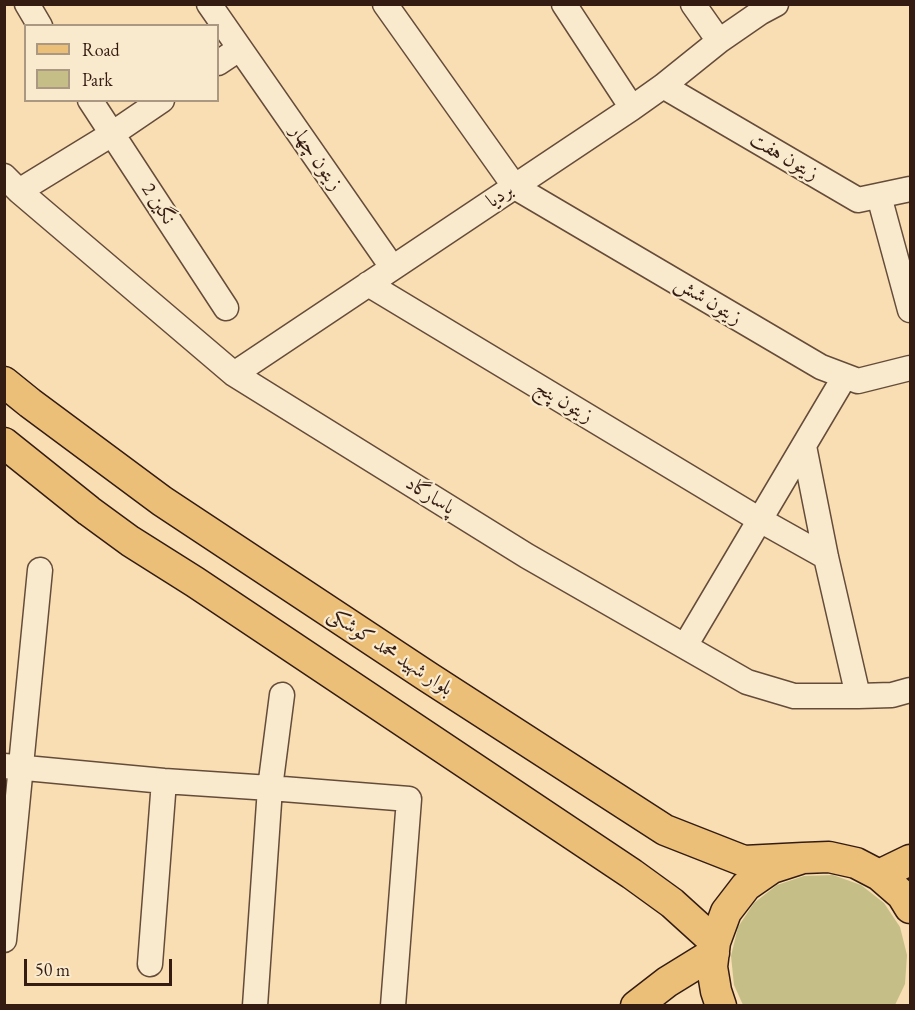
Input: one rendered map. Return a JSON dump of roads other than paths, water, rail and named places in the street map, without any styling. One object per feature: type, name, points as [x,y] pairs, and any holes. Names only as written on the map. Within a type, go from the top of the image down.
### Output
[{"type":"main road","name":"بلوار شهید محمد کوشکی","points":[[4,382],[162,501],[418,671],[665,830],[744,861],[803,858]]},
{"type":"main road","points":[[4,443],[88,511],[130,541],[632,874],[672,903],[714,948]]},
{"type":"main road","points":[[721,1005],[712,967],[714,948],[726,912],[746,886],[772,868],[803,858],[829,857],[855,863],[879,875],[902,895],[910,909]]},
{"type":"main road","points":[[879,875],[910,860]]},
{"type":"main road","points":[[636,1005],[714,948]]},
{"type":"street","points":[[27,4],[39,24]]},
{"type":"street","name":"زیتون چهار","points":[[209,4],[392,267]]},
{"type":"street","points":[[385,4],[515,187]]},
{"type":"street","points":[[564,4],[632,108]]},
{"type":"street","points":[[693,4],[719,41]]},
{"type":"street","name":"بردیا","points":[[234,374],[632,108],[719,41],[768,7]]},
{"type":"street","points":[[219,62],[239,49]]},
{"type":"street","name":"زیتون هفت","points":[[663,86],[858,200],[910,189]]},
{"type":"street","name":"نگین 2","points":[[91,102],[226,308]]},
{"type":"street","points":[[12,183],[112,134],[159,102]]},
{"type":"street","name":"پاسارگاد","points":[[12,183],[234,374],[527,556],[747,682],[794,696],[858,696],[892,694],[910,690]]},
{"type":"street","name":"زیتون شش","points":[[515,187],[821,367],[858,381],[910,368]]},
{"type":"street","points":[[879,196],[910,310]]},
{"type":"street","name":"زیتون پنج","points":[[368,284],[760,520],[826,557]]},
{"type":"street","points":[[685,646],[845,376]]},
{"type":"street","points":[[804,446],[826,557],[858,696]]},
{"type":"street","points":[[4,940],[13,767],[40,570]]},
{"type":"street","points":[[255,1005],[270,788],[282,695]]},
{"type":"street","points":[[13,767],[409,800],[393,1005]]},
{"type":"street","points":[[150,964],[164,781]]}]
